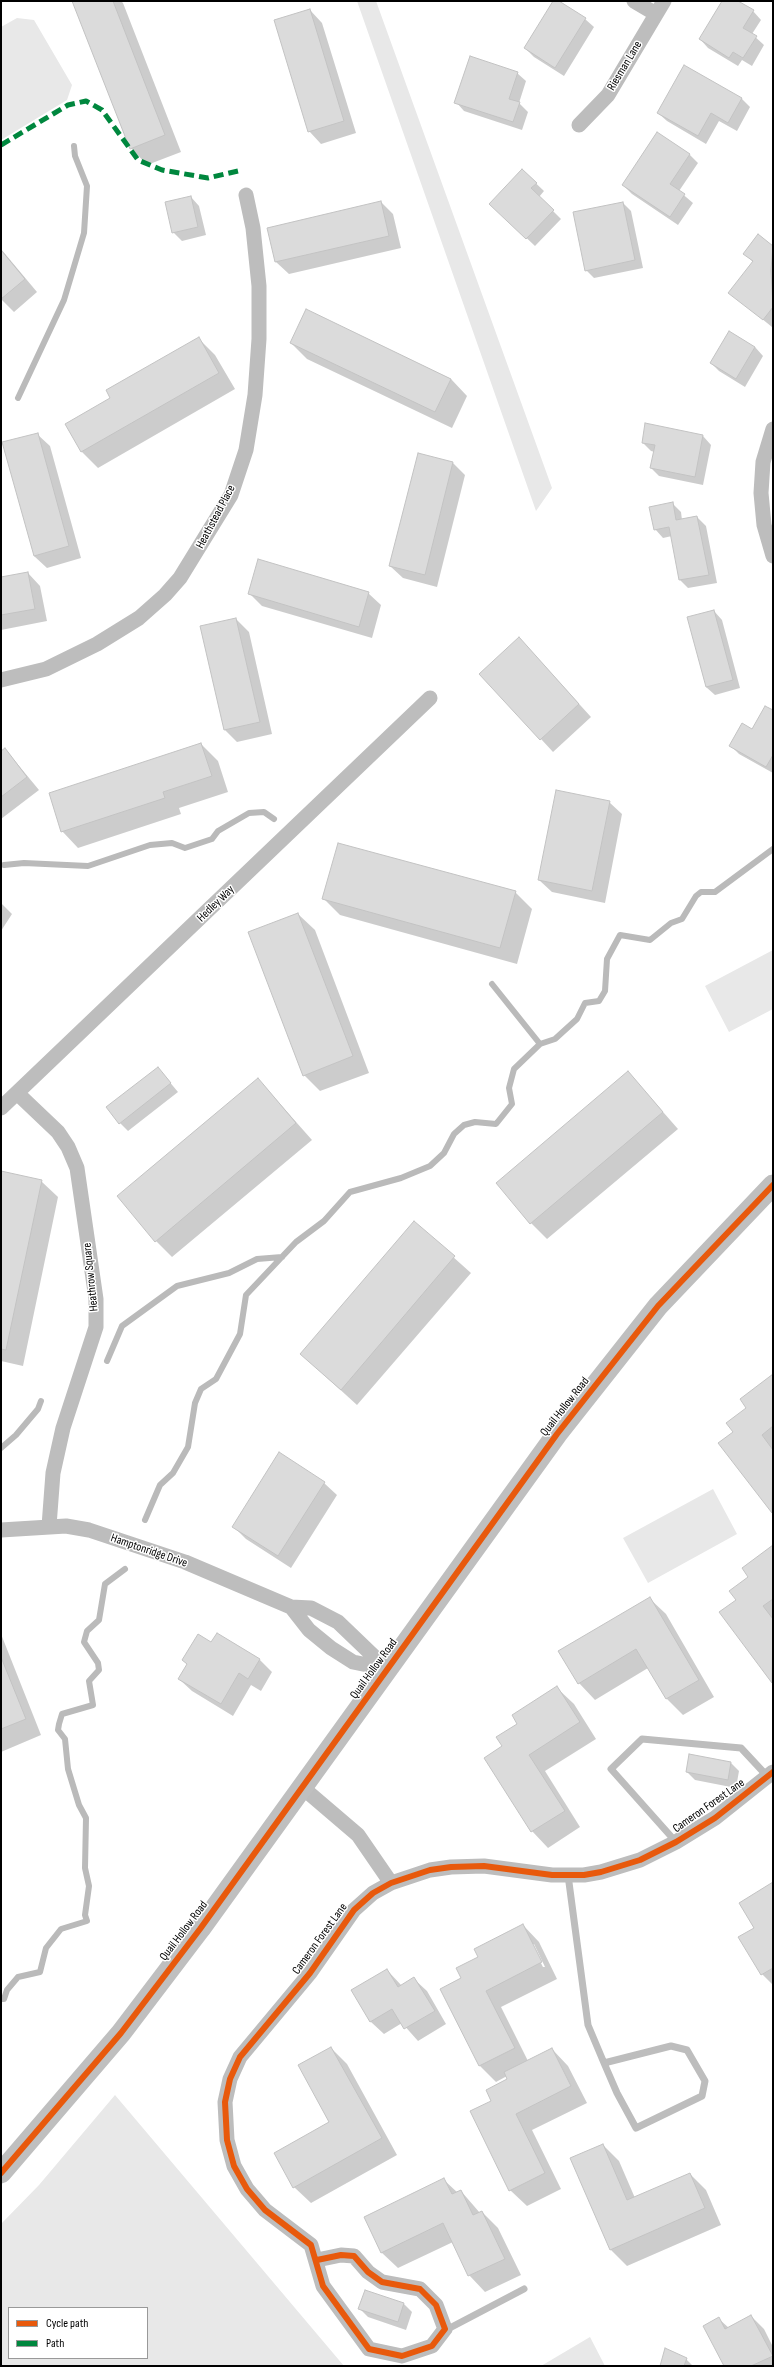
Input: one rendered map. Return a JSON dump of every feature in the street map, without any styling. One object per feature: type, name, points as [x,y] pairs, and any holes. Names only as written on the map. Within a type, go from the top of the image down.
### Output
[{"type":"main road","name":"Quail Hollow Road","points":[[1,2173],[120,2033],[303,1788],[557,1434],[658,1306],[773,1185]]},
{"type":"street","points":[[634,1],[656,14]]},
{"type":"street","name":"Riesman Lane","points":[[579,125],[608,95],[664,1]]},
{"type":"street","name":"Heathstead Place","points":[[1,680],[46,669],[97,644],[139,618],[165,596],[180,578],[230,495],[246,450],[255,396],[259,339],[259,286],[252,228],[246,195]]},
{"type":"street","points":[[773,429],[763,462],[761,493],[764,525],[773,556]]},
{"type":"street","name":"Hedley Way","points":[[1,1108],[430,698]]},
{"type":"street","name":"Heathrow Square","points":[[17,1093],[58,1132],[68,1147],[77,1168],[96,1299],[96,1327],[63,1428],[53,1473],[49,1526]]},
{"type":"street","name":"Hamptonridge Drive","points":[[1,1530],[49,1526],[89,1530],[178,1560],[291,1607],[311,1608],[338,1622],[387,1669]]},
{"type":"street","points":[[291,1607],[308,1630],[331,1648],[354,1662],[387,1669]]},
{"type":"street","name":"Cameron Forest Lane","points":[[444,2331],[432,2346],[402,2356],[369,2349],[323,2286],[317,2260],[311,2245],[266,2210],[247,2189],[234,2166],[227,2140],[225,2102],[230,2079],[240,2058],[310,1974],[354,1910],[373,1893],[391,1883],[410,1875],[451,1867],[484,1866],[568,1876],[601,1872],[640,1860],[676,1842],[715,1818],[770,1774]]},
{"type":"street","points":[[303,1788],[358,1834],[391,1883]]},
{"type":"street","points":[[317,2260],[341,2255],[354,2256],[368,2272],[382,2282],[420,2289],[436,2305],[445,2329],[444,2331]]},
{"type":"lane","points":[[676,1842],[611,1769],[642,1739],[741,1748],[770,1774]]},
{"type":"lane","points":[[568,1876],[588,2025],[604,2063],[617,2093],[636,2128],[702,2096],[705,2081],[687,2050],[671,2046],[604,2063]]},
{"type":"lane","points":[[444,2331],[524,2289]]},
{"type":"shaded area","points":[[357,1],[376,1],[552,488],[536,511]]},
{"type":"shaded area","points":[[17,18],[34,20],[72,85],[67,100],[1,140],[1,27]]},
{"type":"shaded area","points":[[773,950],[773,1009],[729,1032],[705,986]]},
{"type":"shaded area","points":[[713,1489],[737,1534],[648,1583],[623,1538]]},
{"type":"shaded area","points":[[115,2095],[344,2366],[1,2366],[1,2224],[39,2185]]},
{"type":"shaded area","points":[[590,2337],[605,2366],[541,2366]]},
{"type":"building","points":[[72,1],[113,1],[165,135],[130,149]]},
{"type":"building","points":[[553,1],[559,1],[586,18],[555,68],[524,48]]},
{"type":"building","points":[[722,1],[738,1],[754,10],[743,28],[757,36],[743,58],[733,52],[729,58],[699,39]]},
{"type":"building","points":[[310,9],[344,121],[308,132],[274,20]]},
{"type":"building","points":[[470,56],[518,72],[509,99],[520,102],[513,122],[454,103]]},
{"type":"building","points":[[684,65],[742,98],[728,123],[711,113],[698,136],[657,113]]},
{"type":"building","points":[[657,132],[690,154],[670,184],[685,194],[670,217],[622,185]]},
{"type":"building","points":[[522,169],[537,183],[531,188],[554,210],[526,239],[489,204]]},
{"type":"building","points":[[191,196],[198,227],[172,233],[165,202]]},
{"type":"building","points":[[381,201],[389,236],[275,262],[267,228]]},
{"type":"building","points":[[623,202],[635,260],[585,271],[573,212]]},
{"type":"building","points":[[758,234],[773,246],[771,270],[773,307],[763,320],[728,293],[753,261],[743,254]]},
{"type":"building","points":[[1,250],[25,279],[1,299]]},
{"type":"building","points":[[306,309],[451,379],[435,412],[290,343]]},
{"type":"building","points":[[729,331],[755,347],[736,379],[710,363]]},
{"type":"building","points":[[199,337],[219,373],[81,452],[65,424],[110,398],[106,390]]},
{"type":"building","points":[[645,423],[703,435],[695,477],[650,468],[655,445],[642,443]]},
{"type":"building","points":[[38,433],[69,546],[34,556],[2,442]]},
{"type":"building","points":[[418,453],[453,462],[425,575],[389,566]]},
{"type":"building","points":[[673,502],[676,520],[697,516],[709,575],[679,580],[669,527],[654,530],[649,507]]},
{"type":"building","points":[[258,559],[369,592],[359,627],[248,594]]},
{"type":"building","points":[[28,572],[35,609],[1,615],[1,577]]},
{"type":"building","points":[[714,610],[733,680],[706,687],[687,617]]},
{"type":"building","points":[[236,618],[260,722],[224,730],[200,626]]},
{"type":"building","points":[[519,637],[579,704],[540,740],[479,674]]},
{"type":"building","points":[[765,706],[773,710],[773,755],[766,767],[729,746],[742,723],[752,729]]},
{"type":"building","points":[[201,743],[212,776],[163,792],[165,798],[61,832],[49,793]]},
{"type":"building","points":[[5,748],[27,777],[1,797],[1,751]]},
{"type":"building","points":[[556,790],[610,801],[592,891],[538,880]]},
{"type":"building","points":[[338,843],[516,891],[500,948],[322,899]]},
{"type":"building","points":[[298,913],[353,1056],[303,1076],[248,932]]},
{"type":"building","points":[[158,1067],[171,1083],[119,1124],[106,1107]]},
{"type":"building","points":[[628,1071],[663,1112],[530,1224],[496,1183]]},
{"type":"building","points":[[258,1078],[296,1123],[155,1242],[117,1196]]},
{"type":"building","points":[[1,1171],[42,1180],[6,1350],[1,1349]]},
{"type":"building","points":[[414,1221],[455,1256],[341,1390],[300,1354]]},
{"type":"building","points":[[773,1374],[773,1426],[762,1435],[773,1450],[772,1513],[718,1443],[733,1432],[726,1423],[746,1408],[740,1399]]},
{"type":"building","points":[[279,1452],[325,1482],[278,1556],[232,1527]]},
{"type":"building","points":[[773,1545],[773,1599],[763,1606],[773,1619],[772,1683],[719,1612],[736,1600],[729,1591],[748,1577],[742,1568]]},
{"type":"building","points":[[650,1597],[699,1680],[666,1699],[636,1649],[578,1684],[558,1651]]},
{"type":"building","points":[[217,1633],[260,1659],[248,1679],[239,1673],[221,1704],[178,1679],[187,1664],[182,1660],[198,1634],[211,1642]]},
{"type":"building","points":[[1,1657],[26,1719],[1,1729]]},
{"type":"building","points":[[557,1686],[580,1722],[529,1755],[565,1811],[531,1832],[484,1758],[502,1746],[496,1737],[517,1724],[512,1715]]},
{"type":"building","points":[[689,1754],[731,1762],[728,1780],[686,1772]]},
{"type":"building","points":[[773,1882],[773,1968],[761,1975],[738,1937],[754,1928],[739,1903]]},
{"type":"building","points":[[523,1924],[542,1962],[486,1991],[515,2048],[479,2066],[440,1989],[461,1978],[456,1968],[478,1957],[474,1949]]},
{"type":"building","points":[[387,1969],[398,1987],[414,1977],[435,2011],[404,2029],[392,2009],[370,2022],[351,1990]]},
{"type":"building","points":[[331,2047],[382,2138],[293,2188],[274,2153],[329,2122],[298,2065]]},
{"type":"building","points":[[552,2048],[571,2086],[516,2114],[545,2173],[509,2191],[470,2111],[491,2101],[486,2090],[507,2079],[504,2072]]},
{"type":"building","points":[[603,2144],[627,2200],[690,2173],[705,2208],[610,2250],[570,2158]]},
{"type":"building","points":[[444,2178],[452,2194],[461,2190],[473,2215],[482,2211],[505,2259],[468,2276],[443,2223],[381,2253],[364,2217]]},
{"type":"building","points":[[365,2290],[404,2303],[398,2322],[358,2309]]},
{"type":"building","points":[[751,2315],[773,2356],[751,2366],[724,2366],[703,2326],[719,2317],[725,2329]]},
{"type":"building","points":[[665,2348],[687,2358],[684,2366],[660,2366]]},
{"type":"waterway","points":[[18,398],[64,300],[84,233],[87,186],[75,156],[74,146]]},
{"type":"waterway","points":[[4,865],[24,863],[88,866],[150,845],[172,843],[185,848],[212,839],[218,831],[249,813],[264,812],[274,819]]},
{"type":"waterway","points":[[145,1520],[160,1485],[173,1473],[188,1447],[195,1403],[201,1389],[216,1379],[240,1334],[246,1295],[296,1242],[324,1221],[350,1192],[401,1178],[430,1166],[444,1153],[454,1134],[464,1125],[475,1122],[496,1124],[512,1104],[509,1088],[514,1069],[540,1044],[555,1039],[577,1019],[585,1003],[599,1001],[605,991],[607,959],[620,935],[650,940],[671,923],[682,919],[696,896],[701,892],[715,892],[773,849]]},
{"type":"waterway","points":[[492,984],[540,1044]]},
{"type":"waterway","points":[[107,1361],[122,1326],[177,1286],[229,1273],[257,1259],[282,1257]]},
{"type":"waterway","points":[[1,1448],[16,1435],[38,1409],[41,1401]]},
{"type":"waterway","points":[[1,1999],[4,1999],[7,1990],[18,1977],[40,1972],[46,1948],[61,1929],[87,1921],[85,1915],[89,1886],[85,1868],[86,1818],[79,1805],[68,1769],[65,1739],[58,1730],[62,1714],[93,1705],[89,1681],[99,1670],[98,1663],[84,1642],[87,1631],[99,1620],[105,1584],[125,1569]]},
{"type":"marked path","points":[[1,145],[68,105],[86,101],[102,110],[138,160],[162,170],[208,178],[238,171]]},
{"type":"cycle path","points":[[1,2173],[121,2033],[200,1929],[557,1434],[658,1306],[773,1185]]},
{"type":"cycle path","points":[[317,2260],[341,2255],[354,2256],[368,2272],[382,2282],[420,2289],[436,2305],[445,2329],[432,2346],[402,2356],[369,2349],[323,2286],[311,2245],[265,2210],[247,2189],[234,2166],[227,2140],[225,2102],[230,2079],[240,2057],[310,1973],[354,1910],[373,1893],[391,1883],[430,1870],[451,1867],[484,1866],[552,1875],[584,1875],[601,1872],[640,1860],[676,1842],[715,1818],[773,1772]]}]
